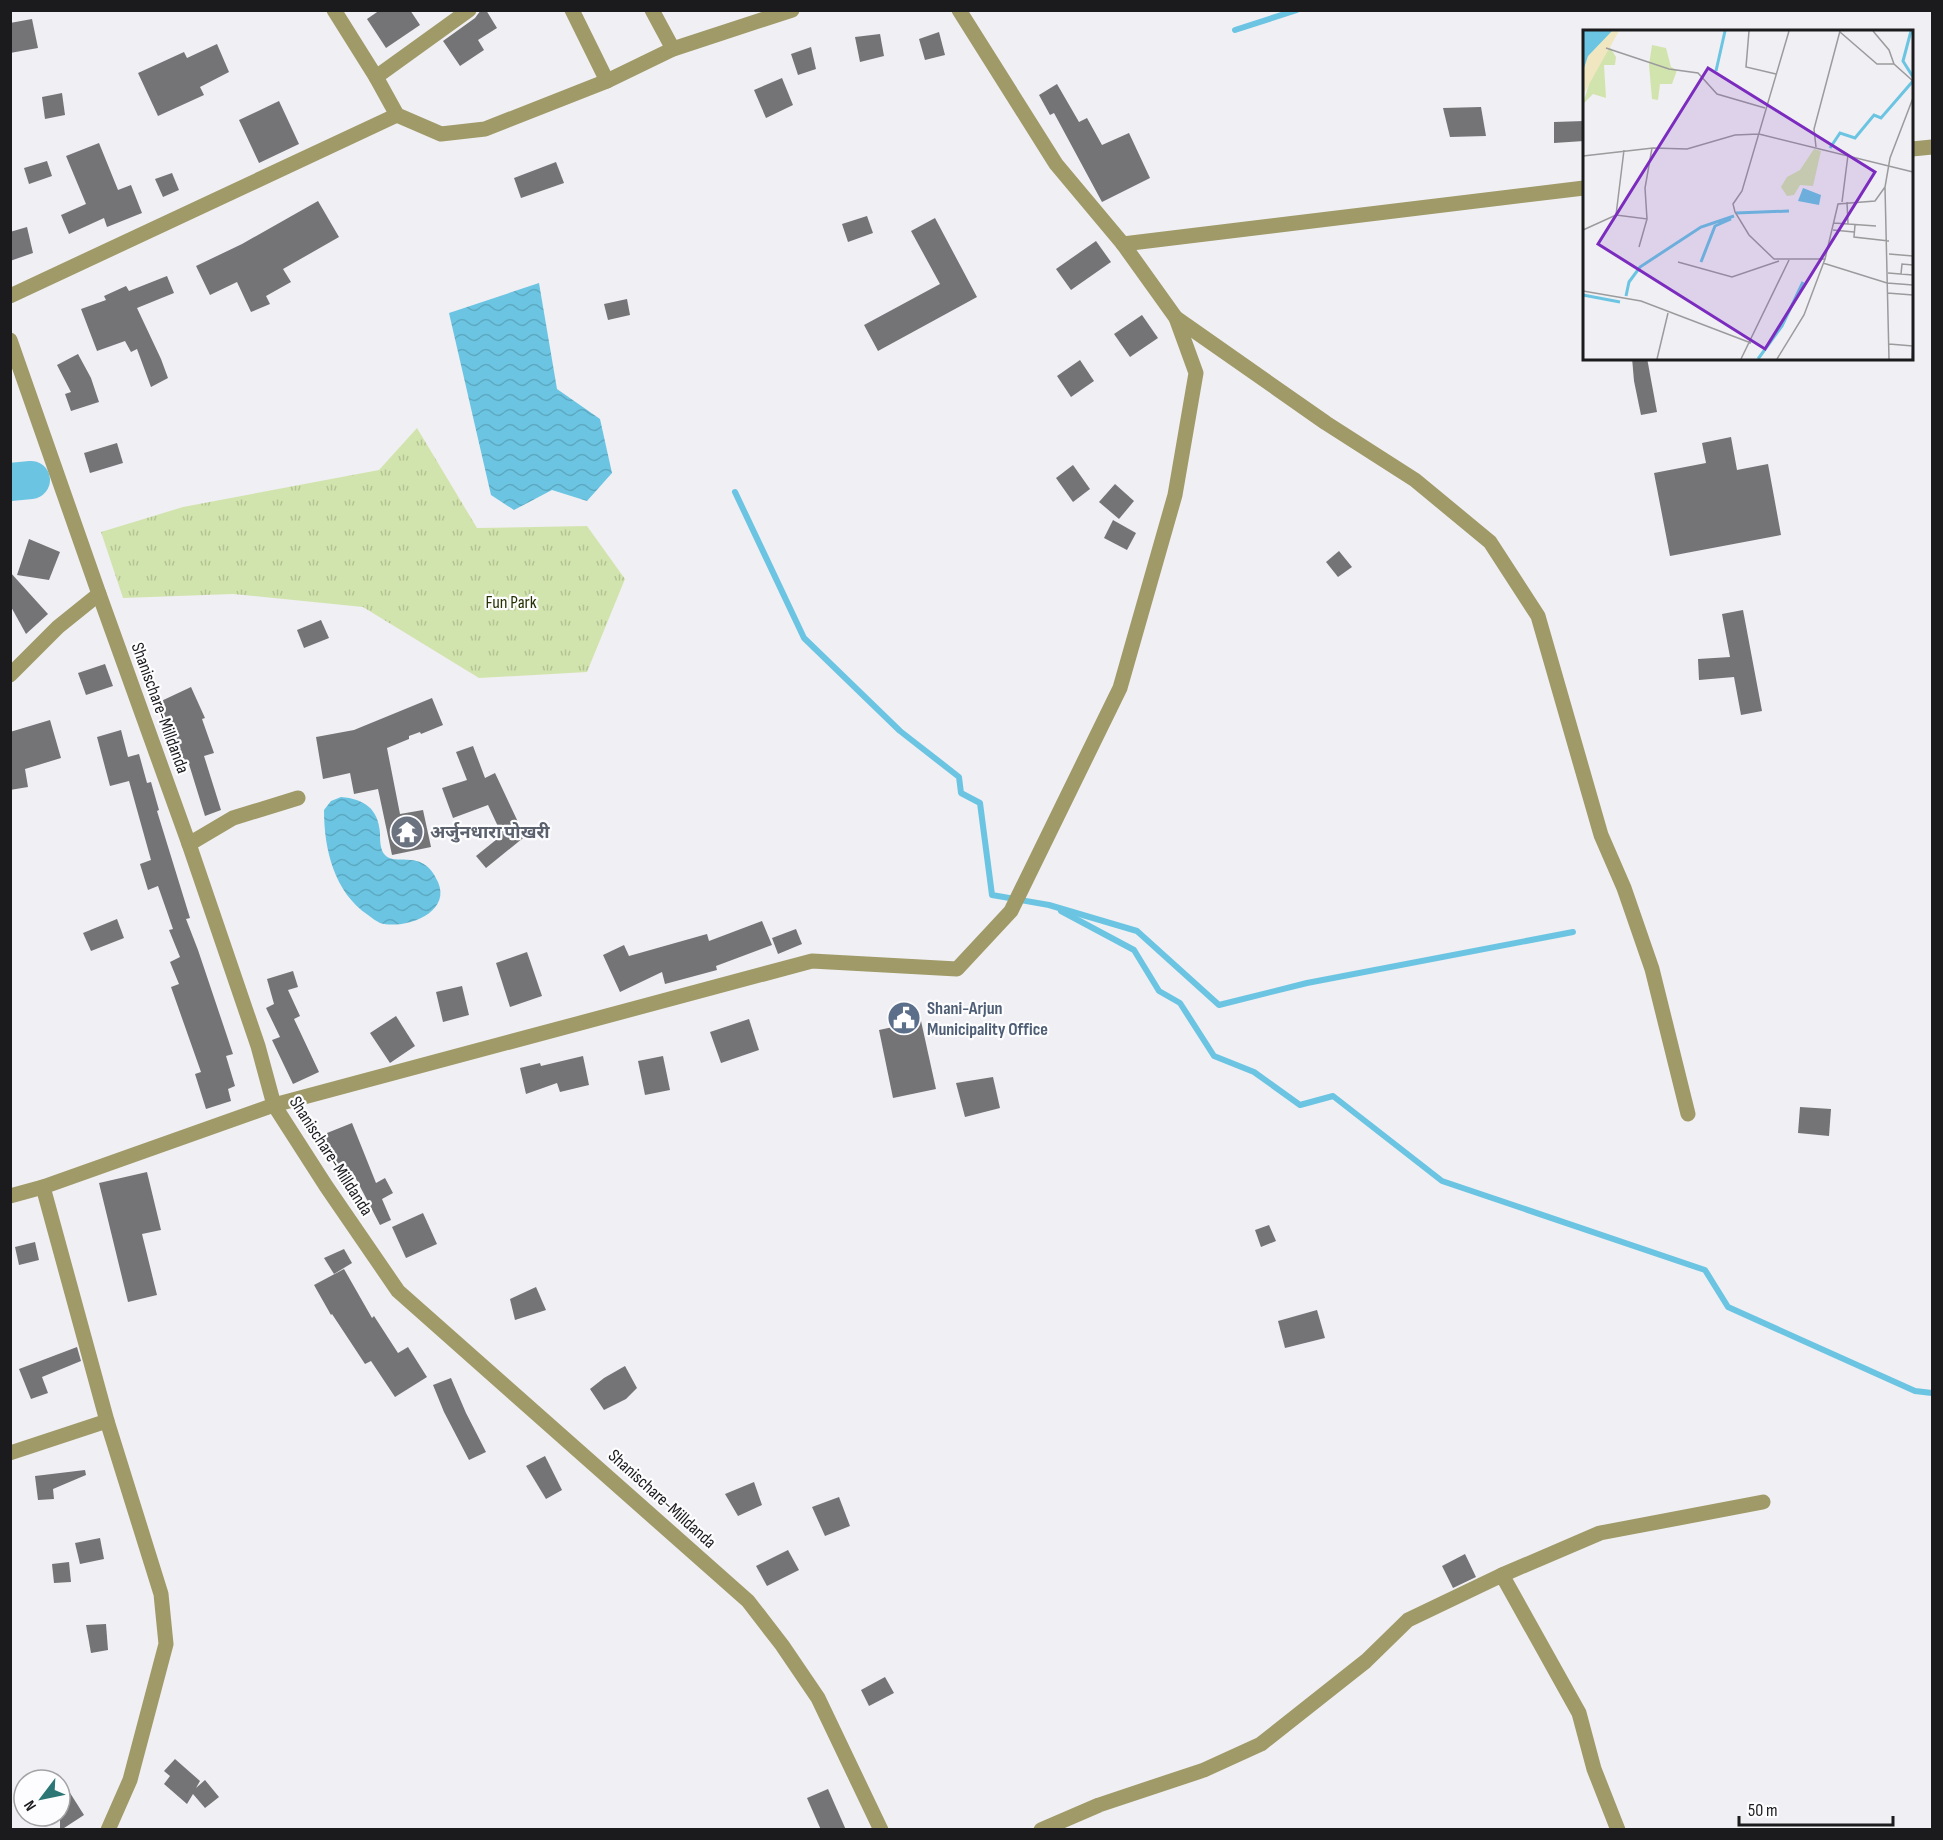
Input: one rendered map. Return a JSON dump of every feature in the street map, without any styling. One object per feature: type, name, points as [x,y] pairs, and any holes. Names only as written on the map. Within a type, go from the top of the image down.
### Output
[{"type":"street","points":[[334,10],[397,115],[441,134],[484,129],[607,81],[673,49],[792,10]]},
{"type":"street","points":[[376,77],[469,10]]},
{"type":"street","points":[[572,10],[607,81]]},
{"type":"street","points":[[652,10],[673,49]]},
{"type":"street","points":[[10,1196],[43,1187],[274,1105],[812,961],[957,969],[1011,911],[1120,688],[1175,495],[1196,373],[1176,318],[1123,244],[1056,164],[959,10]]},
{"type":"street","points":[[10,296],[397,115]]},
{"type":"street","points":[[1913,149],[1932,147]]},
{"type":"street","points":[[1123,244],[1583,188]]},
{"type":"street","points":[[1176,318],[1326,423],[1415,480],[1490,542],[1538,616],[1601,835],[1624,888],[1652,969],[1688,1114]]},
{"type":"street","name":"Shanischare-Milldanda","points":[[10,340],[189,844],[258,1046],[274,1105],[351,1224],[398,1291],[748,1601],[782,1645],[818,1698],[881,1830]]},
{"type":"street","points":[[10,675],[58,627],[99,594]]},
{"type":"street","points":[[189,844],[234,818],[298,798]]},
{"type":"street","points":[[43,1187],[107,1421],[161,1594],[166,1644],[130,1780],[108,1830]]},
{"type":"street","points":[[10,1453],[107,1421]]},
{"type":"street","points":[[1041,1830],[1099,1804],[1204,1770],[1261,1744],[1366,1661],[1408,1620],[1502,1575],[1600,1533],[1763,1502]]},
{"type":"street","points":[[1502,1575],[1579,1713],[1594,1769],[1618,1830]]},
{"type":"green space","name":"Fun Park","points":[[417,428],[477,528],[587,526],[625,579],[587,672],[479,678],[363,607],[233,594],[123,598],[101,532],[183,507],[379,470]]},
{"type":"water","points":[[539,283],[557,389],[600,419],[612,473],[587,501],[552,490],[514,510],[491,495],[449,313]]},
{"type":"water","points":[[341,797],[357,800],[373,811],[379,824],[381,848],[385,855],[390,858],[418,861],[432,871],[438,882],[440,893],[438,903],[432,911],[412,922],[390,925],[380,923],[356,905],[347,894],[333,868],[324,825],[324,810],[331,801]]},
{"type":"building","points":[[380,10],[410,10],[420,25],[386,48],[367,19]]},
{"type":"building","points":[[481,10],[486,10],[497,28],[478,40],[484,50],[460,66],[443,41],[475,18]]},
{"type":"building","points":[[32,19],[38,48],[10,53],[10,23]]},
{"type":"building","points":[[939,32],[945,55],[925,60],[919,39]]},
{"type":"building","points":[[880,34],[884,56],[860,62],[855,37]]},
{"type":"building","points":[[217,44],[229,72],[200,87],[204,95],[158,116],[138,73],[184,52],[187,58]]},
{"type":"building","points":[[811,47],[816,69],[798,75],[791,54]]},
{"type":"building","points":[[782,78],[793,105],[766,118],[754,90]]},
{"type":"building","points":[[1057,84],[1079,122],[1087,118],[1102,145],[1129,133],[1150,178],[1102,202],[1054,113],[1050,115],[1039,95]]},
{"type":"building","points":[[62,93],[65,115],[45,119],[42,97]]},
{"type":"building","points":[[279,101],[299,144],[259,163],[239,120]]},
{"type":"building","points":[[1481,107],[1486,136],[1450,137],[1443,108]]},
{"type":"building","points":[[1583,121],[1583,141],[1554,143],[1554,122]]},
{"type":"building","points":[[99,143],[118,190],[131,185],[142,213],[107,227],[104,218],[69,234],[61,215],[86,204],[66,156]]},
{"type":"building","points":[[47,161],[52,176],[29,184],[24,168]]},
{"type":"building","points":[[556,162],[564,183],[521,198],[514,178]]},
{"type":"building","points":[[172,173],[179,190],[163,197],[155,179]]},
{"type":"building","points":[[318,201],[339,237],[283,269],[291,282],[266,296],[270,304],[251,312],[237,282],[210,295],[196,266],[242,244]]},
{"type":"building","points":[[867,216],[873,233],[848,242],[842,224]]},
{"type":"building","points":[[935,218],[977,297],[878,351],[864,325],[940,284],[911,231]]},
{"type":"building","points":[[27,227],[33,253],[10,261],[10,232]]},
{"type":"building","points":[[1096,241],[1111,262],[1071,290],[1056,269]]},
{"type":"building","points":[[167,276],[174,293],[137,308],[168,378],[151,387],[137,349],[131,352],[125,341],[97,351],[81,309],[106,300],[104,296],[126,286],[129,291]]},
{"type":"building","points":[[627,299],[630,315],[608,320],[604,304]]},
{"type":"building","points":[[1142,315],[1158,338],[1130,357],[1114,334]]},
{"type":"building","points":[[78,354],[91,378],[99,402],[71,411],[65,394],[71,392],[57,365]]},
{"type":"building","points":[[1080,360],[1094,381],[1071,397],[1057,376]]},
{"type":"building","points":[[1632,360],[1647,360],[1657,412],[1641,415]]},
{"type":"building","points":[[1731,437],[1737,470],[1768,464],[1781,535],[1670,556],[1654,473],[1706,463],[1702,443]]},
{"type":"building","points":[[117,443],[123,463],[90,473],[84,453]]},
{"type":"building","points":[[1073,465],[1090,489],[1073,502],[1056,478]]},
{"type":"building","points":[[1115,484],[1134,501],[1119,519],[1099,502]]},
{"type":"building","points":[[1113,520],[1136,533],[1127,550],[1104,538]]},
{"type":"building","points":[[29,539],[60,552],[49,580],[17,575]]},
{"type":"building","points":[[1339,551],[1352,567],[1338,577],[1326,562]]},
{"type":"building","points":[[10,572],[48,614],[26,634],[10,605]]},
{"type":"building","points":[[1743,610],[1762,711],[1741,715],[1734,677],[1699,680],[1698,659],[1730,657],[1722,614]]},
{"type":"building","points":[[321,620],[329,638],[304,648],[297,630]]},
{"type":"building","points":[[105,664],[113,686],[86,695],[78,673]]},
{"type":"building","points":[[191,687],[205,718],[202,719],[214,753],[204,756],[221,810],[205,816],[188,761],[183,763],[175,739],[157,703]]},
{"type":"building","points":[[432,698],[443,725],[409,736],[409,739],[387,748],[400,814],[423,810],[431,847],[392,855],[378,789],[354,794],[350,773],[323,779],[316,737],[354,730]]},
{"type":"building","points":[[50,720],[61,758],[25,769],[28,787],[10,790],[10,732]]},
{"type":"building","points":[[121,730],[128,757],[139,754],[147,783],[151,782],[159,810],[157,811],[190,918],[186,919],[233,1054],[226,1056],[235,1086],[228,1089],[231,1101],[206,1109],[195,1074],[201,1072],[171,987],[179,984],[170,962],[180,957],[169,930],[173,929],[158,886],[148,890],[140,864],[151,860],[129,781],[110,786],[97,737]]},
{"type":"building","points":[[473,746],[485,778],[495,773],[518,822],[528,834],[486,868],[476,856],[502,835],[488,805],[453,818],[442,788],[467,780],[456,752]]},
{"type":"building","points":[[117,919],[124,938],[91,951],[83,933]]},
{"type":"building","points":[[762,921],[772,945],[716,966],[717,970],[665,984],[662,972],[620,992],[603,955],[624,945],[629,956],[707,934],[709,941]]},
{"type":"building","points":[[796,929],[802,944],[778,954],[772,938]]},
{"type":"building","points":[[527,952],[542,996],[510,1007],[496,963]]},
{"type":"building","points":[[293,971],[298,987],[288,990],[300,1016],[294,1019],[319,1072],[293,1084],[272,1040],[280,1037],[266,1008],[274,1004],[267,979]]},
{"type":"building","points":[[462,986],[469,1015],[443,1022],[436,992]]},
{"type":"building","points":[[396,1016],[415,1046],[390,1063],[370,1033]]},
{"type":"building","points":[[749,1019],[759,1050],[721,1063],[710,1032]]},
{"type":"building","points":[[921,1021],[936,1089],[893,1098],[879,1030]]},
{"type":"building","points":[[583,1056],[589,1085],[560,1092],[557,1083],[526,1094],[520,1068],[540,1063],[541,1066]]},
{"type":"building","points":[[663,1056],[670,1090],[645,1095],[638,1061]]},
{"type":"building","points":[[993,1077],[1000,1108],[965,1117],[956,1083]]},
{"type":"building","points":[[1800,1107],[1831,1109],[1829,1136],[1798,1133]]},
{"type":"building","points":[[352,1123],[376,1183],[385,1178],[393,1193],[382,1199],[391,1220],[380,1225],[352,1171],[338,1177],[322,1135]]},
{"type":"building","points":[[147,1172],[161,1230],[142,1234],[157,1295],[128,1302],[99,1183]]},
{"type":"building","points":[[423,1213],[437,1244],[406,1258],[392,1227]]},
{"type":"building","points":[[1269,1225],[1276,1241],[1261,1247],[1255,1230]]},
{"type":"building","points":[[35,1242],[39,1260],[19,1265],[15,1247]]},
{"type":"building","points":[[344,1249],[352,1263],[334,1274],[324,1258]]},
{"type":"building","points":[[344,1269],[372,1318],[374,1316],[398,1353],[408,1347],[427,1377],[395,1397],[371,1361],[365,1364],[331,1315],[314,1285]]},
{"type":"building","points":[[536,1287],[546,1310],[515,1320],[510,1299]]},
{"type":"building","points":[[1317,1310],[1325,1338],[1285,1348],[1278,1321]]},
{"type":"building","points":[[77,1347],[81,1361],[42,1377],[48,1393],[31,1399],[19,1369]]},
{"type":"building","points":[[625,1366],[637,1388],[626,1399],[604,1410],[590,1389]]},
{"type":"building","points":[[451,1378],[486,1452],[469,1460],[433,1385]]},
{"type":"building","points":[[545,1456],[562,1490],[546,1499],[526,1466]]},
{"type":"building","points":[[85,1470],[86,1475],[53,1489],[54,1499],[38,1500],[35,1476]]},
{"type":"building","points":[[754,1482],[762,1505],[738,1516],[725,1494]]},
{"type":"building","points":[[839,1497],[850,1526],[825,1536],[812,1507]]},
{"type":"building","points":[[100,1538],[104,1559],[80,1564],[75,1543]]},
{"type":"building","points":[[788,1550],[799,1570],[767,1586],[756,1566]]},
{"type":"building","points":[[1465,1554],[1476,1577],[1453,1588],[1442,1566]]},
{"type":"building","points":[[69,1562],[71,1582],[54,1583],[52,1564]]},
{"type":"building","points":[[106,1624],[108,1650],[91,1653],[86,1625]]},
{"type":"building","points":[[885,1677],[894,1693],[869,1706],[861,1690]]},
{"type":"building","points":[[175,1759],[200,1781],[196,1788],[205,1780],[219,1797],[205,1808],[193,1794],[187,1804],[164,1784],[170,1776],[164,1771]]},
{"type":"building","points":[[828,1789],[846,1830],[821,1830],[807,1798]]},
{"type":"building","points":[[72,1796],[84,1815],[72,1823]]},
{"type":"waterway","points":[[1235,30],[1297,10]]},
{"type":"waterway","points":[[10,482],[31,480]]},
{"type":"waterway","points":[[735,492],[804,638],[900,731],[959,777],[961,793],[980,803],[992,895],[1049,905],[1137,931],[1219,1005],[1307,983],[1573,932]]},
{"type":"waterway","points":[[1061,911],[1134,950],[1159,991],[1180,1003],[1214,1056],[1254,1072],[1300,1105],[1333,1096],[1442,1181],[1705,1270],[1728,1307],[1915,1391],[1932,1393]]},
{"type":"place","name":"अर्जुनधारा पोखरी","points":[[407,832]]},
{"type":"place","name":"Shani-Arjun Municipality Office","points":[[904,1018]]}]
